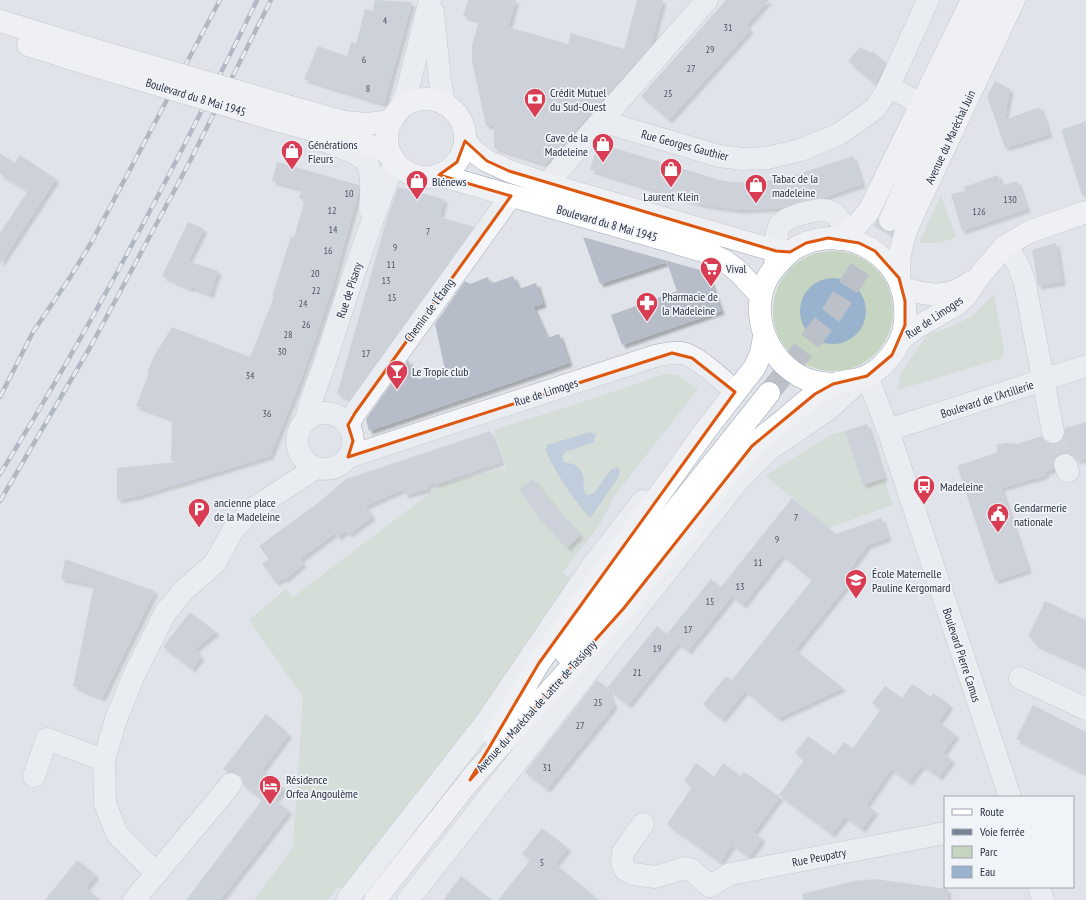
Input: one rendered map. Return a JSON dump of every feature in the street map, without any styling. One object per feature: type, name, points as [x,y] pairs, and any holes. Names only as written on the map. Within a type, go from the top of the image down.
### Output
[{"type":"main road","points":[[850,237],[869,211],[972,0]]},
{"type":"main road","name":"Avenue du Maréchal Juin","points":[[890,220],[992,0]]},
{"type":"main road","name":"Avenue du Maréchal Juin","points":[[901,339],[905,325],[906,313],[901,284],[899,257],[902,241],[910,220],[1014,0]]},
{"type":"main road","name":"Boulevard du 8 Mai 1945","points":[[0,21],[90,57]]},
{"type":"main road","name":"Boulevard du 8 Mai 1945","points":[[0,36],[90,57],[285,114],[379,148],[393,159]]},
{"type":"main road","points":[[418,100],[432,100],[444,104],[454,110],[464,130],[465,142],[462,152],[457,162],[449,170],[439,175],[419,177],[402,168],[393,159],[388,145],[388,133],[395,117],[407,104],[418,100]]},
{"type":"main road","name":"Boulevard du 8 Mai 1945","points":[[285,114],[368,124],[395,117]]},
{"type":"main road","name":"Boulevard du 8 Mai 1945","points":[[465,142],[487,161],[509,171],[780,256]]},
{"type":"main road","name":"Boulevard du 8 Mai 1945","points":[[439,175],[709,253],[725,261],[739,272],[761,296]]},
{"type":"main road","name":"Rue de Limoges","points":[[901,339],[917,327],[956,305],[965,297],[981,274],[1005,246],[1029,232],[1086,212]]},
{"type":"main road","points":[[901,284],[889,263],[875,251],[850,237],[817,240],[806,243],[780,256],[767,280],[761,296],[760,310],[764,337],[773,353],[784,366],[799,376],[816,382],[833,384],[865,377],[881,367],[892,355],[901,339]]},
{"type":"main road","name":"Rue de Limoges","points":[[901,284],[917,293],[934,296],[961,289],[981,274]]},
{"type":"main road","name":"Avenue du Maréchal de Lattre de Tassigny","points":[[470,780],[539,663],[705,431],[755,367],[761,354],[764,337]]},
{"type":"main road","name":"Avenue du Maréchal de Lattre de Tassigny","points":[[470,780],[624,608],[733,468],[752,446],[806,401],[833,384]]},
{"type":"main road","points":[[381,895],[540,690],[635,561],[769,393]]},
{"type":"street","points":[[431,0],[444,104]]},
{"type":"street","points":[[395,117],[407,92],[431,0]]},
{"type":"street","points":[[547,184],[706,0]]},
{"type":"street","name":"Rue Georges Gauthier","points":[[600,121],[719,156],[743,159],[767,158],[801,150],[839,134],[876,108],[889,86],[928,0]]},
{"type":"street","points":[[889,86],[920,104]]},
{"type":"street","points":[[285,114],[359,156],[368,165],[372,182],[369,233]]},
{"type":"street","name":"Rue de Pisany","points":[[306,420],[309,404],[328,353],[393,159]]},
{"type":"street","name":"Chemin de l'Étang","points":[[348,425],[354,413],[511,196]]},
{"type":"street","points":[[780,256],[777,232],[783,221],[814,211],[824,210],[835,214],[850,237]]},
{"type":"street","points":[[1005,246],[1015,258],[1025,284],[1053,432]]},
{"type":"street","name":"Rue de Limoges","points":[[348,457],[640,361],[672,353],[683,354],[692,358],[736,392]]},
{"type":"street","name":"Boulevard de l'Artillerie","points":[[888,430],[917,422],[1086,366]]},
{"type":"street","points":[[408,900],[741,477],[770,450],[830,408],[865,377]]},
{"type":"street","name":"Boulevard Pierre Camus","points":[[865,377],[876,396],[888,430],[1010,796]]},
{"type":"street","points":[[323,413],[332,414],[341,418],[348,425],[352,433],[352,450],[342,464],[334,468],[316,468],[308,464],[302,457],[298,450],[296,441],[301,426],[306,420],[323,413]]},
{"type":"street","points":[[347,900],[487,721],[592,565],[654,486],[705,431]]},
{"type":"street","points":[[271,497],[298,450]]},
{"type":"street","points":[[156,873],[117,834],[105,803],[104,760],[116,719],[130,684],[165,613],[184,590],[215,563],[233,530],[254,508],[316,468]]},
{"type":"street","points":[[1020,678],[1086,709]]},
{"type":"street","points":[[34,776],[47,739],[104,760]]},
{"type":"street","points":[[134,900],[231,784]]},
{"type":"street","points":[[643,824],[623,852],[622,862],[625,870],[633,874],[655,877],[685,868],[690,869],[710,893]]},
{"type":"street","name":"Rue Peupatry","points":[[710,893],[730,874],[944,833]]},
{"type":"street","points":[[1039,888],[1044,900]]},
{"type":"highlighted area","points":[[465,141],[487,161],[509,171],[776,251],[790,252],[806,243],[828,238],[859,243],[875,251],[899,278],[905,301],[905,325],[892,355],[867,376],[833,384],[815,394],[752,446],[624,608],[470,780],[539,663],[735,392],[692,358],[672,353],[348,457],[353,441],[348,425],[355,413],[511,196],[439,175],[457,162]]},
{"type":"green space","points":[[941,195],[956,237],[940,243],[919,243]]},
{"type":"green space","points":[[833,251],[845,252],[856,256],[866,261],[875,269],[883,278],[888,288],[892,299],[892,323],[888,334],[883,344],[875,353],[866,361],[856,366],[845,370],[833,371],[821,370],[810,366],[800,361],[791,353],[783,344],[778,334],[774,323],[773,311],[774,299],[778,288],[783,278],[791,269],[800,261],[810,256],[821,252]]},
{"type":"green space","points":[[994,294],[1004,349],[1002,358],[898,390],[900,376],[927,335],[948,328],[972,316]]},
{"type":"green space","points":[[664,374],[678,375],[698,389],[615,495],[601,523],[563,572],[574,582],[443,768],[349,886],[337,888],[328,900],[254,900],[293,847],[303,697],[249,620],[286,589],[293,597],[438,487],[438,485],[507,468],[494,430]]},
{"type":"green space","points":[[845,431],[863,484],[884,478],[893,505],[828,528],[813,516],[813,514],[765,476],[830,435]]},
{"type":"water","points":[[827,278],[839,278],[851,283],[861,293],[866,305],[864,324],[851,339],[839,344],[827,344],[815,339],[805,329],[800,317],[800,305],[805,293],[815,283]]},
{"type":"water","points":[[590,432],[593,434],[595,433],[596,437],[594,438],[594,442],[565,452],[562,457],[563,462],[573,464],[582,471],[584,478],[583,489],[586,494],[589,495],[595,492],[611,469],[616,467],[619,469],[620,475],[591,517],[588,516],[570,493],[545,449],[547,448],[547,445]]},
{"type":"building","points":[[375,0],[412,2],[384,104],[304,79],[318,46],[347,56],[351,42],[356,44],[365,9],[373,11]]},
{"type":"building","points":[[468,0],[516,0],[508,27],[568,44],[571,33],[624,49],[637,0],[663,0],[651,45],[545,164],[494,148],[494,126],[486,126],[472,61],[472,46],[479,20],[463,16]]},
{"type":"building","points":[[726,0],[769,0],[746,25],[750,30],[669,120],[641,96]]},
{"type":"building","points":[[860,47],[871,53],[872,51],[886,63],[875,84],[848,61]]},
{"type":"building","points":[[995,81],[1010,89],[1004,120],[1040,107],[1049,134],[1005,148],[987,96]]},
{"type":"building","points":[[1086,121],[1086,195],[1082,195],[1061,130]]},
{"type":"building","points":[[598,143],[720,180],[733,182],[754,183],[790,177],[853,156],[862,184],[822,198],[803,201],[781,208],[740,210],[704,205],[590,170]]},
{"type":"building","points":[[0,153],[15,163],[20,155],[56,179],[0,264],[0,233],[28,191],[0,174]]},
{"type":"building","points":[[277,162],[359,185],[359,190],[331,291],[316,336],[299,384],[270,456],[138,496],[117,500],[117,468],[176,462],[171,460],[172,419],[136,406],[154,356],[172,327],[250,357],[274,297],[272,297],[291,236],[294,237],[305,200],[299,198],[302,189],[272,181]]},
{"type":"building","points":[[998,175],[1001,186],[1017,181],[1027,209],[962,231],[951,194],[965,191],[964,187]]},
{"type":"building","points":[[398,187],[444,199],[440,217],[474,227],[350,399],[337,394],[387,218]]},
{"type":"building","points":[[188,222],[204,229],[188,261],[218,271],[210,295],[192,287],[191,289],[162,276]]},
{"type":"building","points":[[583,237],[707,272],[721,311],[622,345],[611,315],[677,291],[667,262],[600,284]]},
{"type":"building","points":[[1056,243],[1062,282],[1038,286],[1032,250]]},
{"type":"building","points":[[513,276],[519,289],[536,283],[543,304],[533,307],[547,338],[559,334],[569,363],[369,431],[366,419],[408,360],[416,380],[445,370],[435,324],[465,281],[470,284],[488,277],[490,284]]},
{"type":"building","name":"Gendarmerie nationale","points":[[1086,422],[1086,458],[1077,461],[1072,454],[1060,454],[1054,458],[1053,469],[1045,472],[1046,475],[1001,488],[1028,570],[995,581],[957,466],[998,452],[996,445],[1006,443],[1017,444],[1042,436],[1049,444],[1056,444],[1061,442],[1065,436],[1065,428]]},
{"type":"building","points":[[867,424],[884,478],[863,485],[845,431]]},
{"type":"building","points":[[490,431],[501,462],[439,483],[427,485],[428,489],[405,495],[404,489],[365,506],[372,517],[349,534],[346,531],[338,537],[335,533],[300,559],[303,564],[284,580],[283,578],[276,583],[262,564],[269,559],[259,546],[319,502],[346,479]]},
{"type":"building","points":[[533,479],[558,511],[580,535],[567,548],[538,516],[519,489]]},
{"type":"building","points":[[792,498],[836,534],[881,518],[888,538],[868,545],[845,575],[851,580],[795,650],[843,688],[778,718],[745,691],[722,719],[703,704],[726,676],[732,680],[812,580],[782,555],[743,605],[732,596],[688,651],[678,643],[628,705],[607,688],[657,626],[667,634],[711,579],[721,587]]},
{"type":"building","points":[[65,559],[155,591],[102,698],[73,686],[94,585],[61,579]]},
{"type":"building","points":[[1045,601],[1086,620],[1086,667],[1034,644],[1036,641],[1028,637]]},
{"type":"building","points":[[190,612],[216,632],[195,649],[201,657],[192,669],[163,647]]},
{"type":"building","points":[[597,680],[607,688],[614,706],[547,789],[525,772]]},
{"type":"building","points":[[912,684],[931,697],[933,693],[950,705],[938,722],[956,735],[943,753],[952,760],[939,777],[922,765],[909,782],[891,769],[866,805],[875,811],[862,829],[845,817],[832,834],[779,795],[804,760],[795,753],[808,736],[834,755],[844,742],[853,748],[881,709],[872,703],[885,686],[902,698]]},
{"type":"building","points":[[1033,705],[1086,732],[1086,774],[1016,739]]},
{"type":"building","name":"Résidence Orfea Angoulème","points":[[266,714],[289,734],[262,770],[284,788],[275,800],[289,811],[220,900],[186,900],[262,800],[243,785],[243,779],[239,774],[227,772],[223,769]]},
{"type":"building","points":[[696,763],[714,777],[723,763],[741,776],[744,772],[780,797],[754,832],[762,839],[749,857],[732,845],[720,862],[667,824],[692,787],[684,781]]},
{"type":"building","points":[[542,828],[568,848],[555,864],[599,900],[498,900],[530,860],[522,854]]},
{"type":"building","points":[[77,860],[96,875],[86,888],[101,900],[45,900]]},
{"type":"building","points":[[461,876],[492,900],[443,900]]},
{"type":"building","points":[[875,879],[948,889],[947,900],[803,900],[802,894],[854,881]]},
{"type":"tunnel","points":[[769,393],[833,312],[890,220]]},
{"type":"tunnel","points":[[1053,432],[1065,465]]},
{"type":"railway","points":[[0,397],[33,332],[71,276],[91,243],[220,0]]},
{"type":"railway","points":[[0,474],[79,342],[177,160],[257,0]]},
{"type":"railway","points":[[0,501],[92,344],[188,165],[271,0]]},
{"type":"place","name":"Crédit Mutuel du Sud-Ouest","points":[[535,118]]},
{"type":"place","name":"Cave de la Madeleine","points":[[603,164]]},
{"type":"place","name":"Générations Fleurs","points":[[292,170]]},
{"type":"place","name":"Laurent Klein","points":[[671,188]]},
{"type":"place","name":"Blénews","points":[[417,200]]},
{"type":"place","name":"Tabac de la madeleine","points":[[756,204]]},
{"type":"place","name":"Vival","points":[[711,288]]},
{"type":"place","name":"Pharmacie de la Madeleine","points":[[647,322]]},
{"type":"place","name":"Le Tropic club","points":[[397,390]]},
{"type":"place","name":"Madeleine","points":[[924,506]]},
{"type":"place","name":"ancienne place de la Madeleine","points":[[199,528]]},
{"type":"place","name":"Gendarmerie nationale","points":[[998,534]]},
{"type":"place","name":"École Maternelle Pauline Kergomard","points":[[856,600]]},
{"type":"place","name":"Résidence Orfea Angoulème","points":[[270,806]]}]
